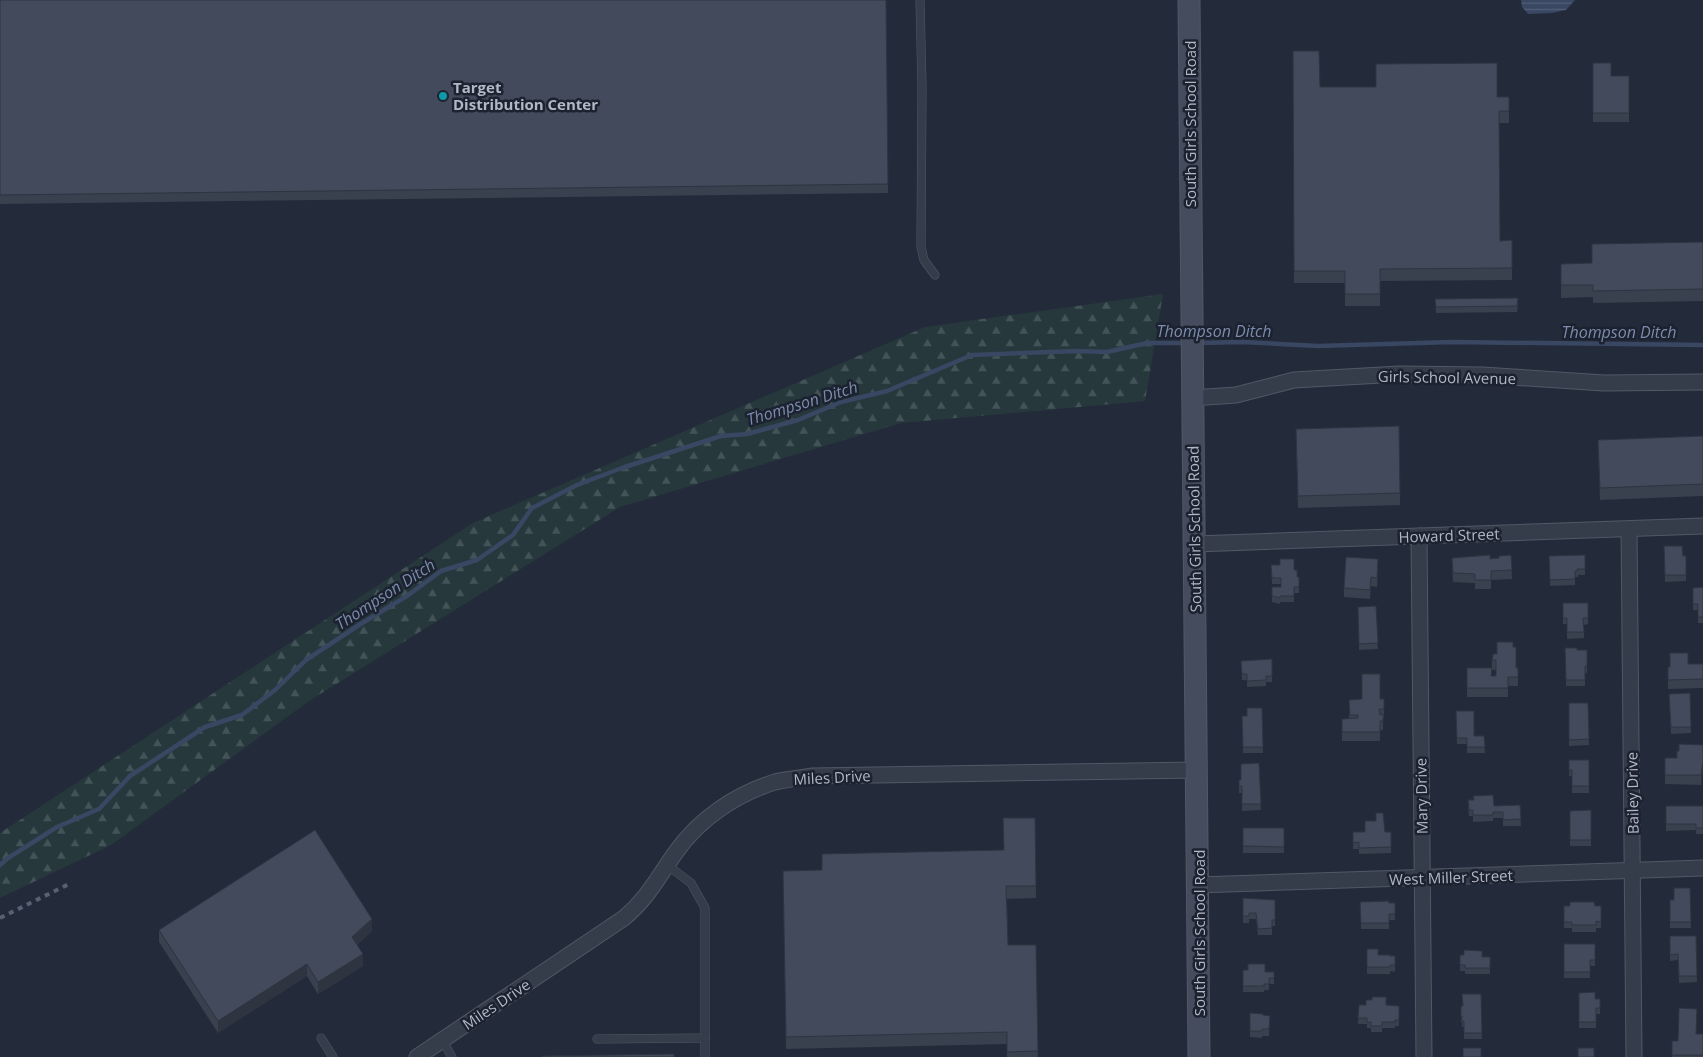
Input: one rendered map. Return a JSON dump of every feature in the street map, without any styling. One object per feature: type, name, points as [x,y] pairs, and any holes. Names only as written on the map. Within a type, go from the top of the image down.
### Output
[{"type":"main road","name":"South Girls School Road","points":[[1189,0],[1200,1057]]},
{"type":"street","name":"Girls School Avenue","points":[[1192,398],[1236,396],[1294,380],[1399,374],[1482,375],[1604,383],[1703,382]]},
{"type":"street","name":"Howard Street","points":[[1195,544],[1703,526]]},
{"type":"street","name":"Bailey Drive","points":[[1629,529],[1634,1057]]},
{"type":"street","name":"Mary Drive","points":[[1419,536],[1424,1057]]},
{"type":"street","name":"Miles Drive","points":[[417,1057],[624,918],[648,894],[667,865],[696,828],[723,807],[758,788],[791,779],[813,776],[1197,770]]},
{"type":"street","name":"West Miller Street","points":[[1198,885],[1703,868]]},
{"type":"lane","points":[[920,0],[922,87],[921,247],[924,260],[934,275]]},
{"type":"lane","points":[[667,865],[692,883],[705,908],[705,1057]]},
{"type":"lane","points":[[321,1038],[333,1057]]},
{"type":"lane","points":[[597,1039],[705,1038]]},
{"type":"lane","points":[[442,1040],[452,1057]]},
{"type":"green space","points":[[1163,294],[1145,401],[901,423],[620,507],[309,701],[111,845],[0,898],[0,833],[473,523],[925,327]]},
{"type":"water","points":[[1521,0],[1575,0],[1566,10],[1552,13],[1528,14],[1522,7]]},
{"type":"building","name":"Target Distribution Center","points":[[0,0],[886,0],[888,184],[0,195]]},
{"type":"building","points":[[1293,51],[1319,51],[1320,87],[1376,87],[1376,64],[1497,63],[1497,97],[1509,97],[1509,111],[1499,111],[1500,241],[1512,240],[1512,268],[1380,269],[1380,294],[1345,294],[1345,271],[1294,271]]},
{"type":"building","points":[[1593,63],[1611,63],[1611,76],[1629,76],[1629,113],[1593,113]]},
{"type":"building","points":[[1703,242],[1703,289],[1593,291],[1593,285],[1561,285],[1561,264],[1592,263],[1592,244]]},
{"type":"building","points":[[1518,298],[1517,306],[1436,307],[1435,299]]},
{"type":"building","points":[[1399,426],[1400,493],[1298,496],[1296,429]]},
{"type":"building","points":[[1703,436],[1703,484],[1600,488],[1598,440]]},
{"type":"building","points":[[1664,546],[1682,546],[1683,556],[1686,556],[1686,575],[1665,575]]},
{"type":"building","points":[[1490,555],[1490,559],[1511,555],[1512,570],[1491,571],[1491,580],[1475,580],[1475,574],[1453,573],[1452,558]]},
{"type":"building","points":[[1585,555],[1585,569],[1577,569],[1578,571],[1575,571],[1575,579],[1550,580],[1549,556]]},
{"type":"building","points":[[1346,557],[1378,559],[1377,578],[1371,577],[1370,590],[1344,588]]},
{"type":"building","points":[[1280,559],[1294,559],[1294,570],[1297,570],[1299,587],[1294,587],[1294,596],[1280,596],[1280,598],[1272,596],[1272,587],[1281,587],[1281,578],[1272,578],[1271,565],[1280,565]]},
{"type":"building","points":[[1703,587],[1703,617],[1698,617],[1698,604],[1693,604],[1693,588]]},
{"type":"building","points":[[1563,603],[1588,603],[1588,618],[1583,618],[1584,632],[1567,632],[1567,618],[1563,618]]},
{"type":"building","points":[[1376,606],[1378,643],[1359,644],[1358,607]]},
{"type":"building","points":[[1497,642],[1513,642],[1513,647],[1516,647],[1518,677],[1508,677],[1508,688],[1467,688],[1467,668],[1492,668],[1491,676],[1496,676],[1496,660],[1492,660],[1493,654],[1497,654]]},
{"type":"building","points":[[1565,648],[1587,650],[1585,680],[1566,680]]},
{"type":"building","points":[[1670,653],[1688,653],[1688,664],[1703,664],[1703,679],[1668,680]]},
{"type":"building","points":[[1272,659],[1272,676],[1266,676],[1266,680],[1247,681],[1247,674],[1242,674],[1241,661]]},
{"type":"building","points":[[1362,674],[1380,674],[1380,699],[1384,699],[1384,709],[1379,709],[1380,715],[1383,714],[1383,721],[1380,721],[1380,732],[1342,732],[1342,719],[1358,718],[1358,715],[1350,715],[1349,700],[1362,699]]},
{"type":"building","points":[[1690,693],[1691,727],[1671,727],[1669,694]]},
{"type":"building","points":[[1569,703],[1588,703],[1589,739],[1569,740]]},
{"type":"building","points":[[1247,708],[1262,708],[1263,747],[1243,747],[1242,716],[1247,716]]},
{"type":"building","points":[[1456,711],[1474,711],[1474,736],[1484,736],[1485,747],[1467,747],[1467,738],[1457,738]]},
{"type":"building","points":[[1679,744],[1703,745],[1701,775],[1665,775],[1665,758],[1677,758]]},
{"type":"building","points":[[1569,760],[1589,760],[1589,786],[1572,786],[1572,770],[1569,770]]},
{"type":"building","points":[[1259,763],[1261,804],[1242,804],[1242,786],[1239,786],[1241,764]]},
{"type":"building","points":[[1493,795],[1494,806],[1520,805],[1521,819],[1503,820],[1503,812],[1493,812],[1493,815],[1473,815],[1473,810],[1469,810],[1468,800],[1474,800],[1473,796]]},
{"type":"building","points":[[1666,806],[1703,806],[1703,828],[1696,828],[1696,824],[1666,824]]},
{"type":"building","points":[[1591,810],[1591,840],[1570,840],[1570,811]]},
{"type":"building","points":[[1376,813],[1383,813],[1385,832],[1391,832],[1391,847],[1359,848],[1359,842],[1353,843],[1353,832],[1365,832],[1365,821],[1376,821]]},
{"type":"building","points":[[1003,818],[1035,818],[1036,886],[1006,886],[1008,945],[1036,945],[1038,1051],[1007,1052],[1007,1032],[786,1037],[783,871],[822,870],[822,854],[1004,850]]},
{"type":"building","points":[[1243,828],[1284,828],[1284,847],[1243,846]]},
{"type":"building","points":[[315,830],[372,919],[352,937],[363,954],[318,982],[307,964],[218,1021],[159,930]]},
{"type":"building","points":[[1674,888],[1690,888],[1691,922],[1670,922],[1670,900],[1674,900]]},
{"type":"building","points":[[1243,898],[1275,900],[1275,920],[1272,920],[1272,928],[1258,929],[1256,913],[1249,913],[1249,916],[1243,916]]},
{"type":"building","points":[[1389,901],[1389,903],[1395,903],[1395,914],[1389,914],[1389,923],[1361,923],[1360,902]]},
{"type":"building","points":[[1570,902],[1594,902],[1595,906],[1601,906],[1601,922],[1596,921],[1596,925],[1572,925],[1572,922],[1564,922],[1564,906],[1570,906]]},
{"type":"building","points":[[1670,936],[1696,936],[1697,976],[1679,976],[1678,954],[1670,955]]},
{"type":"building","points":[[1564,944],[1595,944],[1595,960],[1590,960],[1590,972],[1564,972]]},
{"type":"building","points":[[1367,949],[1378,949],[1378,955],[1395,956],[1395,965],[1390,965],[1390,967],[1367,967]]},
{"type":"building","points":[[1464,950],[1482,951],[1482,957],[1490,957],[1490,968],[1465,968],[1465,965],[1460,965],[1460,955],[1464,955]]},
{"type":"building","points":[[1248,964],[1265,964],[1265,972],[1274,972],[1274,978],[1269,978],[1269,984],[1264,984],[1264,986],[1243,986],[1243,970],[1248,970]]},
{"type":"building","points":[[1595,992],[1595,999],[1600,999],[1600,1008],[1596,1008],[1596,1022],[1579,1022],[1579,993]]},
{"type":"building","points":[[1462,994],[1481,994],[1482,1033],[1464,1033],[1464,1021],[1462,1021],[1461,1016],[1461,1006],[1463,1006]]},
{"type":"building","points":[[1372,997],[1386,997],[1386,1005],[1399,1006],[1399,1020],[1395,1020],[1395,1022],[1382,1022],[1382,1026],[1371,1026],[1371,1022],[1367,1022],[1367,1018],[1358,1018],[1359,1005],[1366,1005],[1366,1000],[1372,1000]]},
{"type":"building","points":[[1679,1008],[1697,1009],[1696,1034],[1703,1034],[1703,1055],[1672,1055],[1672,1041],[1678,1041]]},
{"type":"building","points":[[1250,1013],[1270,1016],[1269,1029],[1250,1031]]},
{"type":"building","points":[[1463,1048],[1481,1048],[1481,1057],[1463,1057]]},
{"type":"building","points":[[1578,1048],[1594,1048],[1594,1057],[1578,1057]]},
{"type":"building","points":[[674,1054],[674,1057],[542,1057],[542,1056]]},
{"type":"waterway","name":"Thompson Ditch","points":[[1197,343],[1243,342],[1318,346],[1452,342],[1703,345]]},
{"type":"waterway","name":"Thompson Ditch","points":[[0,865],[57,827],[99,809],[130,776],[205,727],[242,715],[275,690],[306,660],[407,596],[441,571],[477,560],[513,535],[532,508],[577,485],[622,468],[721,436],[747,434],[798,420],[841,402],[887,391],[972,355],[1077,351],[1107,352],[1147,343],[1187,343]]},
{"type":"railway","points":[[0,918],[71,883]]},
{"type":"place","name":"Target Distribution Center","points":[[443,96]]}]
